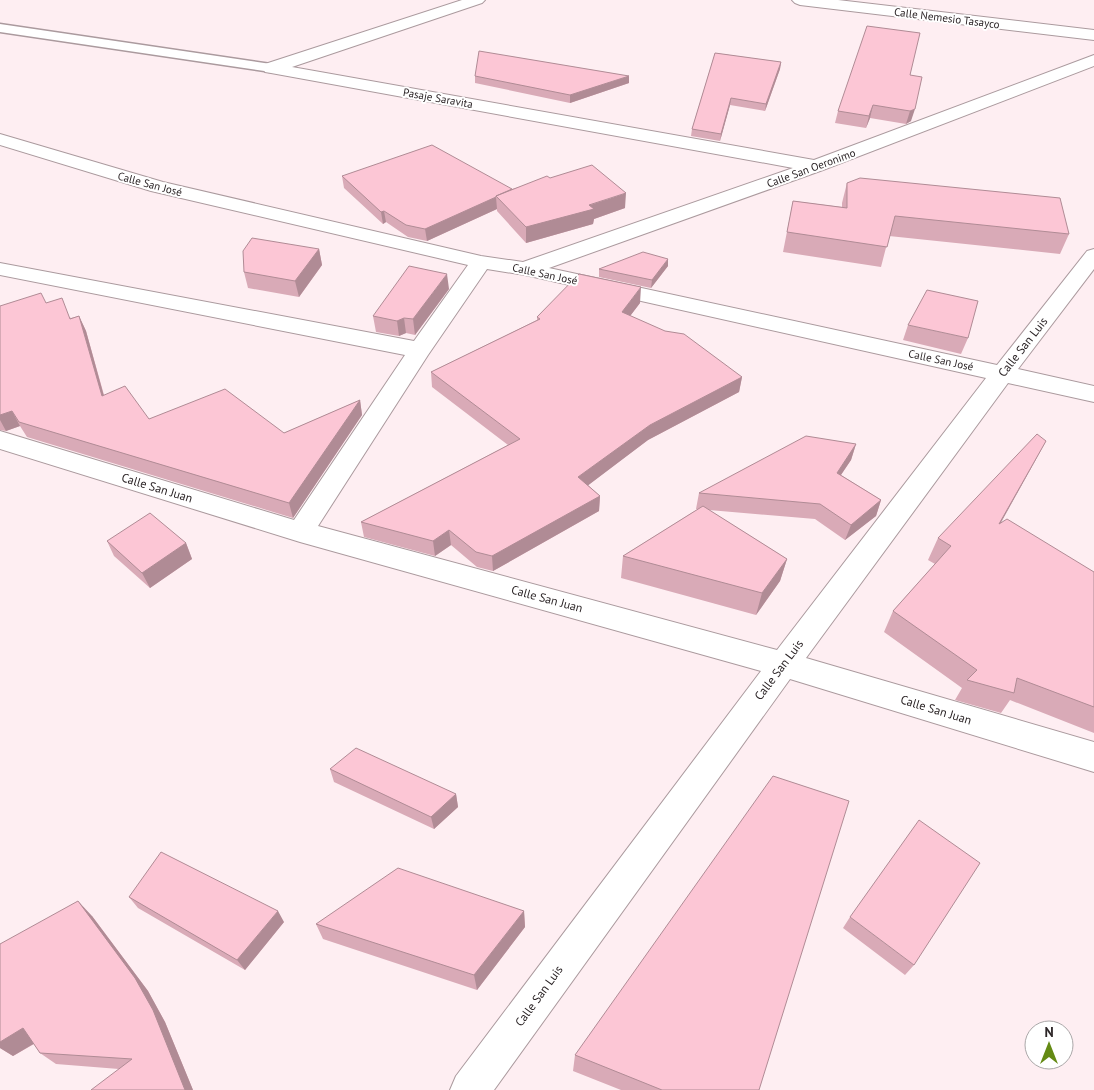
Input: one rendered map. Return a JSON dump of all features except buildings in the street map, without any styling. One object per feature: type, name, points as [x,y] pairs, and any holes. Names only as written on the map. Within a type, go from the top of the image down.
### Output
[{"type":"street","points":[[272,68],[476,0]]},
{"type":"street","name":"Calle Nemesio Tasayco","points":[[800,0],[1094,36]]},
{"type":"street","name":"Calle San Oeronimo","points":[[525,269],[816,166],[1094,60]]},
{"type":"street","name":"Pasaje Saravita","points":[[272,68],[816,166]]},
{"type":"street","name":"Calle San José","points":[[0,139],[158,187],[481,262],[525,269],[1094,394]]},
{"type":"street","name":"Calle San Luis","points":[[470,1090],[783,664],[1002,373],[1094,255]]},
{"type":"street","points":[[300,532],[420,350],[481,262]]},
{"type":"street","points":[[0,269],[420,350]]},
{"type":"street","name":"Calle San Juan","points":[[0,440],[300,532],[783,664],[1094,757]]},
{"type":"lane","points":[[0,28],[272,68]]}]
